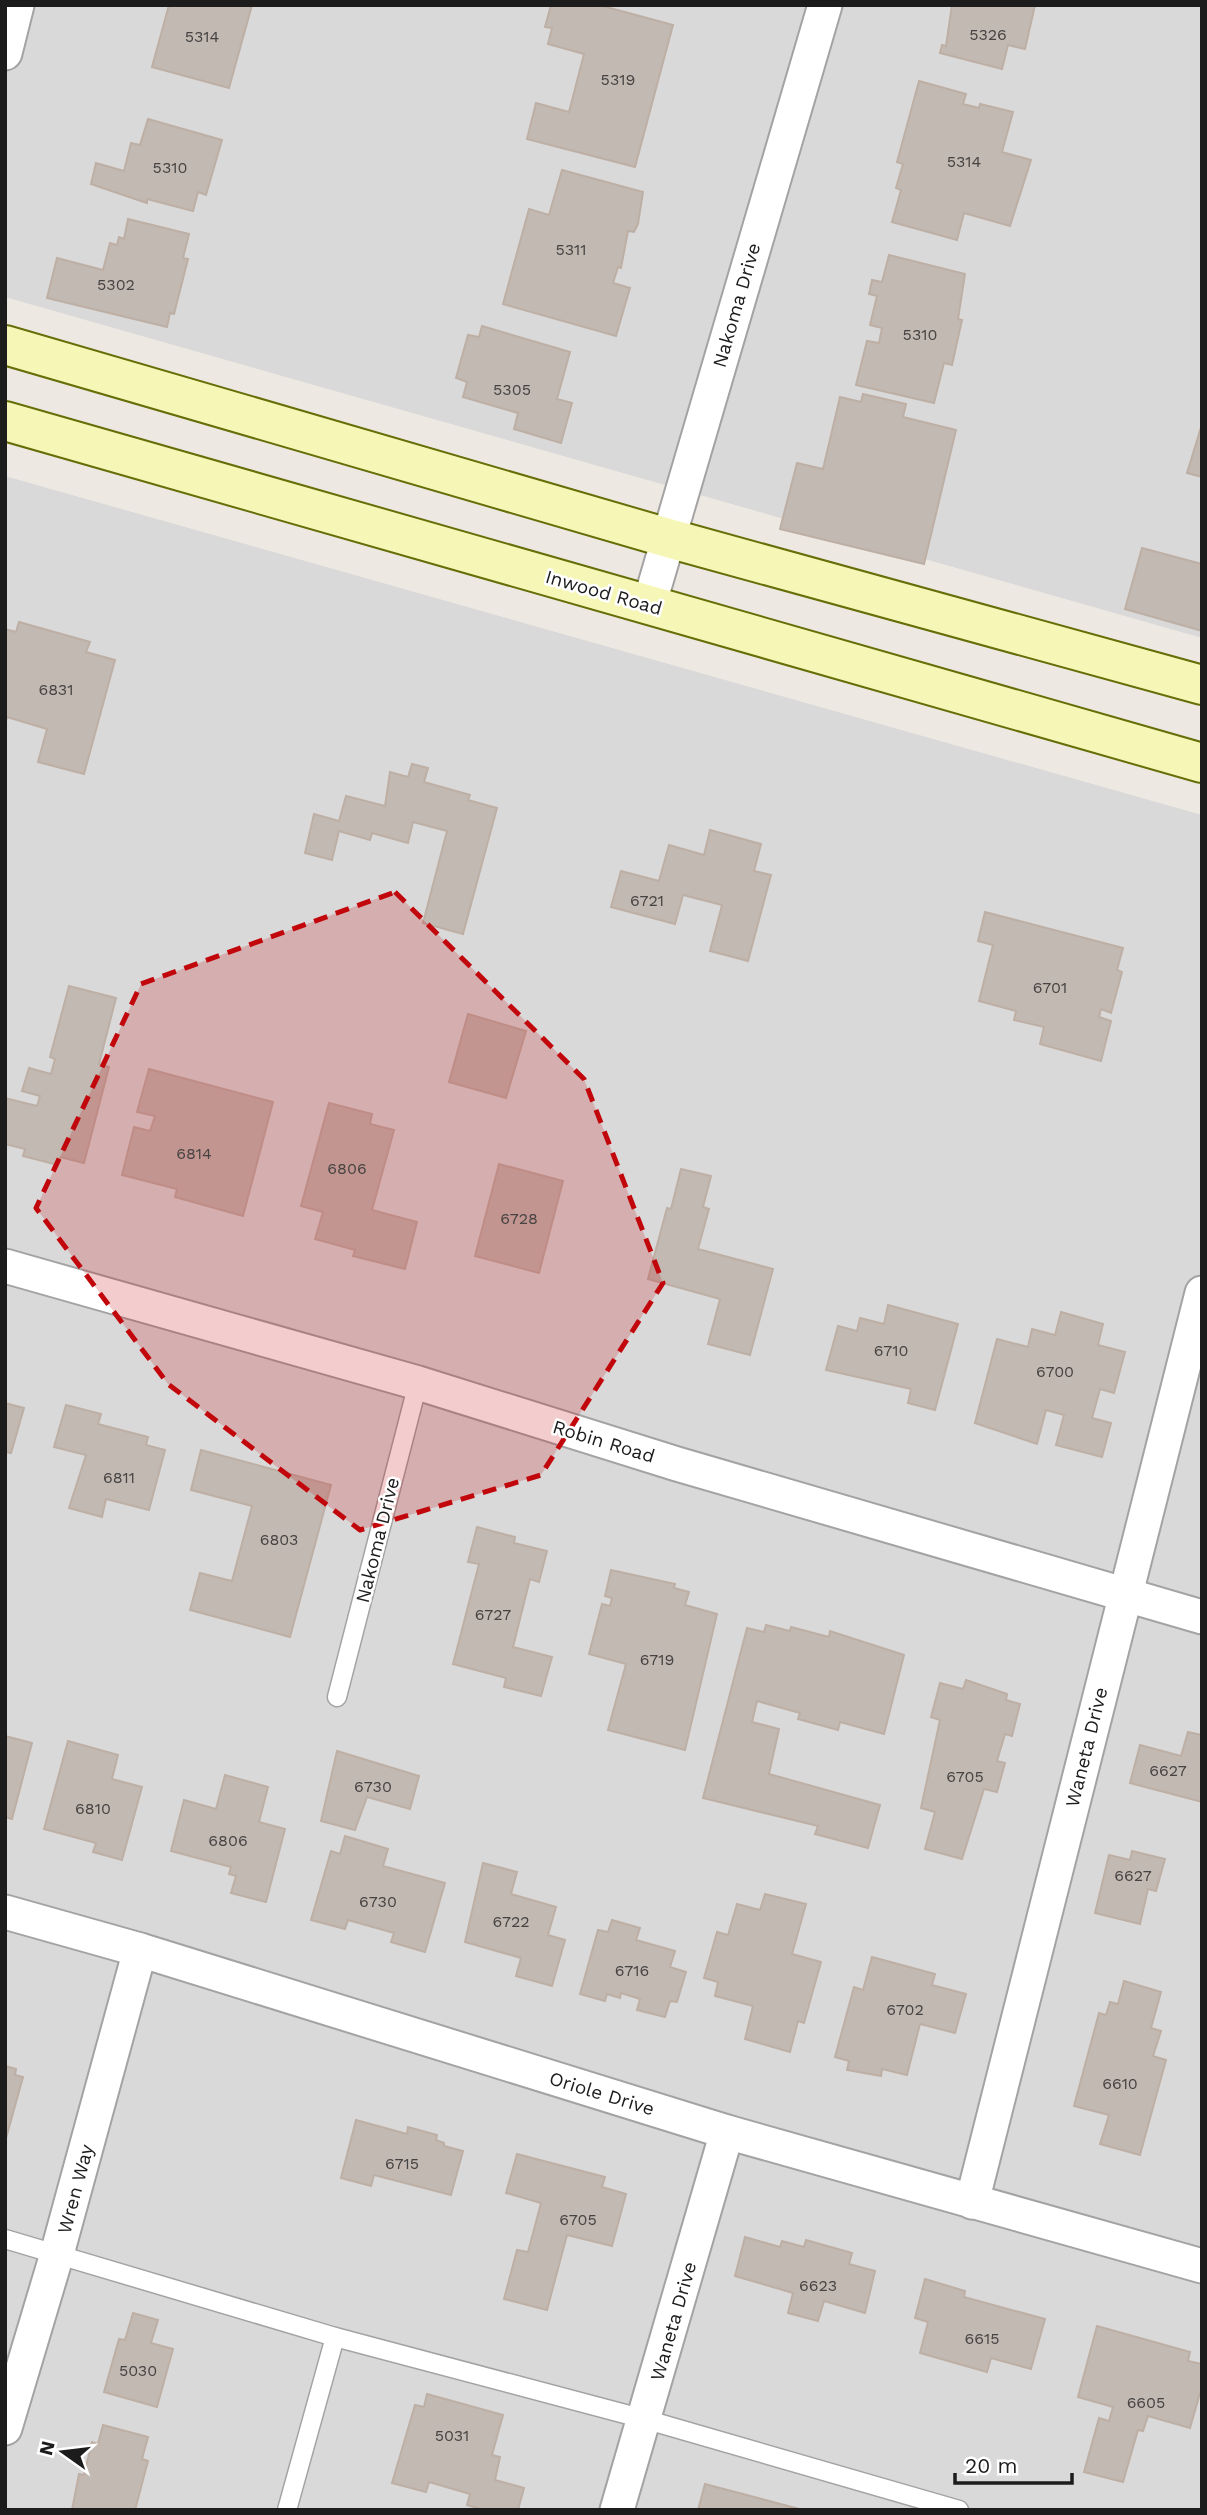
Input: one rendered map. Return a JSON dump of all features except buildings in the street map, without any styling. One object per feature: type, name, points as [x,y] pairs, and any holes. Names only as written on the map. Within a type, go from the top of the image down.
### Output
[{"type":"main road","points":[[5,345],[668,538],[1202,685]]},
{"type":"main road","name":"Inwood Road","points":[[5,421],[1202,763]]},
{"type":"street","points":[[5,52],[17,5]]},
{"type":"street","name":"Nakoma Drive","points":[[649,605],[825,5]]},
{"type":"street","name":"Robin Road","points":[[5,1266],[418,1382],[677,1464],[1202,1617]]},
{"type":"street","name":"Waneta Drive","points":[[972,2202],[1202,1293]]},
{"type":"street","name":"Oriole Drive","points":[[5,1912],[140,1950],[727,2132],[1202,2266]]},
{"type":"street","name":"Wren Way","points":[[5,2428],[57,2254],[140,1950]]},
{"type":"street","name":"Waneta Drive","points":[[617,2510],[727,2132]]},
{"type":"lane","name":"Nakoma Drive","points":[[337,1697],[418,1382]]},
{"type":"lane","points":[[5,2239],[335,2337],[645,2419],[920,2504],[959,2510]]},
{"type":"lane","points":[[287,2510],[335,2337]]},
{"type":"highlighted area","points":[[395,892],[584,1079],[663,1283],[541,1475],[360,1530],[168,1384],[36,1208],[141,984]]},
{"type":"shaded area","points":[[5,5],[1202,5],[1202,638],[5,297]]},
{"type":"shaded area","points":[[5,476],[1202,815],[1202,2510],[5,2510]]}]
